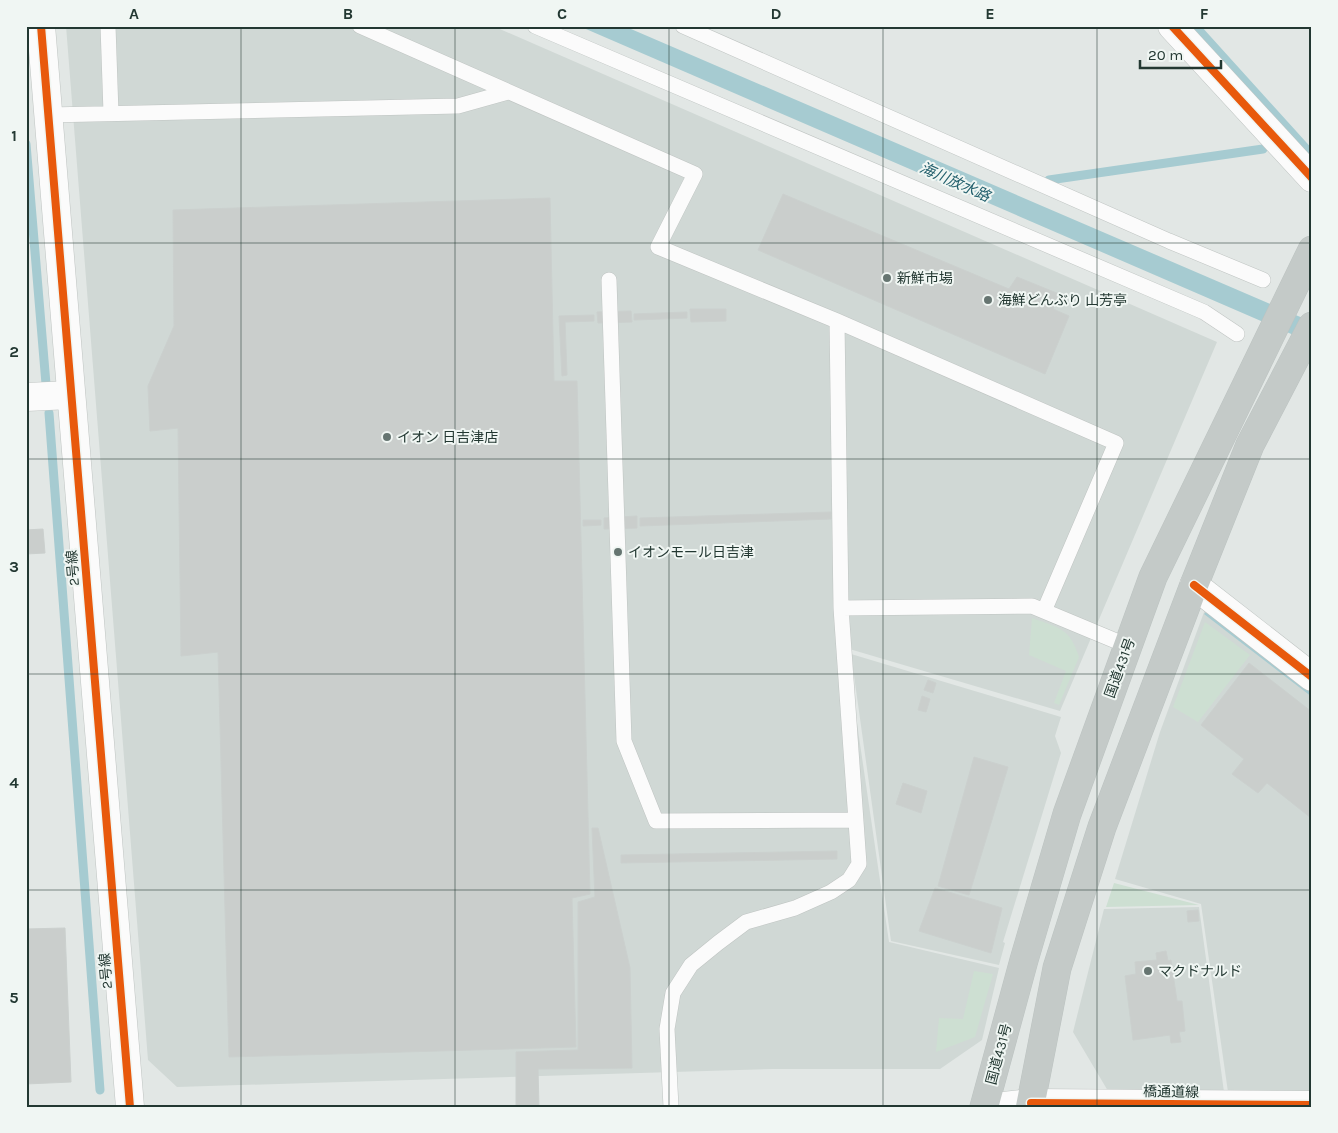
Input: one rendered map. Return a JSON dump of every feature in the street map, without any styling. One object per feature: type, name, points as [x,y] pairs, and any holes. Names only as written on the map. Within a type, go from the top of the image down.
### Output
[{"type":"highway","name":"国道431号","points":[[984,1107],[1024,960],[1067,814],[1153,577],[1312,250]]},
{"type":"highway","points":[[1031,1105],[1057,968],[1102,827],[1194,586],[1250,446],[1312,326]]},
{"type":"street","name":"2号線","points":[[41,26],[130,1107]]},
{"type":"street","points":[[1172,26],[1312,178]]},
{"type":"street","points":[[26,397],[71,395]]},
{"type":"street","points":[[1194,586],[1312,676]]},
{"type":"street","name":"橋通道線","points":[[995,1107],[1031,1105],[1312,1106]]},
{"type":"lane","points":[[108,26],[111,113]]},
{"type":"lane","points":[[360,26],[696,174],[658,247],[836,321],[1116,443],[1044,611]]},
{"type":"lane","points":[[535,26],[1204,312],[1237,334]]},
{"type":"lane","points":[[683,26],[1151,233],[1263,280]]},
{"type":"lane","points":[[48,114],[458,106],[508,92]]},
{"type":"lane","points":[[609,280],[624,741],[656,821],[856,820]]},
{"type":"lane","points":[[671,1107],[667,1029],[673,993],[690,965],[746,922],[795,908],[831,892],[849,880],[859,864],[841,608],[836,321]]},
{"type":"lane","points":[[841,608],[1032,606],[1128,646]]},
{"type":"shaded area","name":"イオンモール日吉津","points":[[66,26],[493,26],[1217,342],[1060,711],[846,648],[889,942],[999,968],[982,1040],[940,1069],[773,1069],[177,1087],[148,1060]]},
{"type":"shaded area","points":[[1207,604],[1312,686],[1312,1093],[1228,1092],[1201,904],[1115,879],[1160,732]]},
{"type":"shaded area","points":[[851,654],[1061,717],[1055,736],[1061,753],[1003,942],[1005,943],[999,965],[891,941]]},
{"type":"shaded area","name":"マクドナルド","points":[[1199,907],[1224,1092],[1108,1091],[1073,1032],[1104,909]]},
{"type":"green space","points":[[1032,618],[1062,630],[1076,647],[1079,657],[1059,705],[1054,703],[1066,671],[1029,655]]},
{"type":"green space","points":[[1205,622],[1250,655],[1198,722],[1173,707]]},
{"type":"green space","points":[[1114,883],[1199,905],[1106,907]]},
{"type":"green space","points":[[974,971],[993,974],[975,1037],[936,1052],[939,1018],[963,1019]]},
{"type":"water","name":"海川放水路","points":[[579,26],[624,26],[1312,322],[1312,343]]},
{"type":"water","points":[[1209,609],[1312,688],[1312,697],[1204,614]]},
{"type":"building","points":[[783,194],[1009,289],[1017,277],[1059,294],[1053,309],[1069,316],[1045,374],[758,250]]},
{"type":"building","points":[[550,198],[554,381],[577,381],[590,894],[572,898],[576,1047],[229,1057],[218,652],[181,656],[178,428],[150,431],[148,386],[174,326],[173,210]]},
{"type":"building","points":[[690,309],[726,309],[726,321],[691,322]]},
{"type":"building","points":[[631,311],[632,322],[598,323],[597,312]]},
{"type":"building","points":[[687,312],[687,318],[634,320],[634,314]]},
{"type":"building","points":[[594,315],[594,321],[565,322],[567,375],[562,376],[559,316]]},
{"type":"building","points":[[831,512],[831,519],[640,526],[640,518]]},
{"type":"building","points":[[637,516],[637,528],[604,529],[604,518]]},
{"type":"building","points":[[583,520],[601,520],[601,525],[583,526]]},
{"type":"building","points":[[43,529],[45,553],[26,554],[26,530]]},
{"type":"building","points":[[1249,663],[1312,712],[1311,818],[1267,783],[1258,793],[1232,774],[1244,759],[1201,725]]},
{"type":"building","points":[[928,680],[936,683],[933,693],[924,690]]},
{"type":"building","points":[[922,696],[930,699],[926,712],[918,710]]},
{"type":"building","points":[[974,757],[1008,767],[969,895],[938,886]]},
{"type":"building","points":[[903,783],[927,791],[921,813],[896,804]]},
{"type":"building","points":[[592,828],[598,828],[630,968],[632,1068],[538,1069],[539,1107],[516,1107],[516,1052],[578,1050],[578,902],[595,897]]},
{"type":"building","points":[[837,851],[837,859],[621,863],[621,855]]},
{"type":"building","points":[[935,888],[1002,908],[991,953],[919,931]]},
{"type":"building","points":[[1198,910],[1199,921],[1188,922],[1187,911]]},
{"type":"building","points":[[65,928],[71,1082],[26,1084],[26,929]]},
{"type":"building","points":[[1166,951],[1168,961],[1171,960],[1177,1001],[1182,1001],[1185,1031],[1179,1032],[1181,1042],[1171,1043],[1170,1035],[1133,1040],[1125,976],[1136,974],[1135,962],[1157,960],[1156,953]]},
{"type":"waterway","points":[[1195,26],[1309,152]]},
{"type":"waterway","points":[[26,144],[46,384]]},
{"type":"waterway","points":[[1049,180],[1263,149]]},
{"type":"waterway","points":[[49,413],[100,1090]]},
{"type":"cycle path","points":[[41,26],[130,1107]]},
{"type":"cycle path","points":[[1172,26],[1312,178]]},
{"type":"cycle path","points":[[1194,585],[1312,677]]},
{"type":"cycle path","points":[[1031,1103],[1312,1105]]},
{"type":"place","name":"新鮮市場","points":[[887,278]]},
{"type":"place","name":"海鮮どんぶり 山芳亭","points":[[988,300]]},
{"type":"place","name":"イオン 日吉津店","points":[[387,437]]},
{"type":"place","name":"イオンモール日吉津","points":[[618,552]]},
{"type":"place","name":"マクドナルド","points":[[1148,971]]}]
